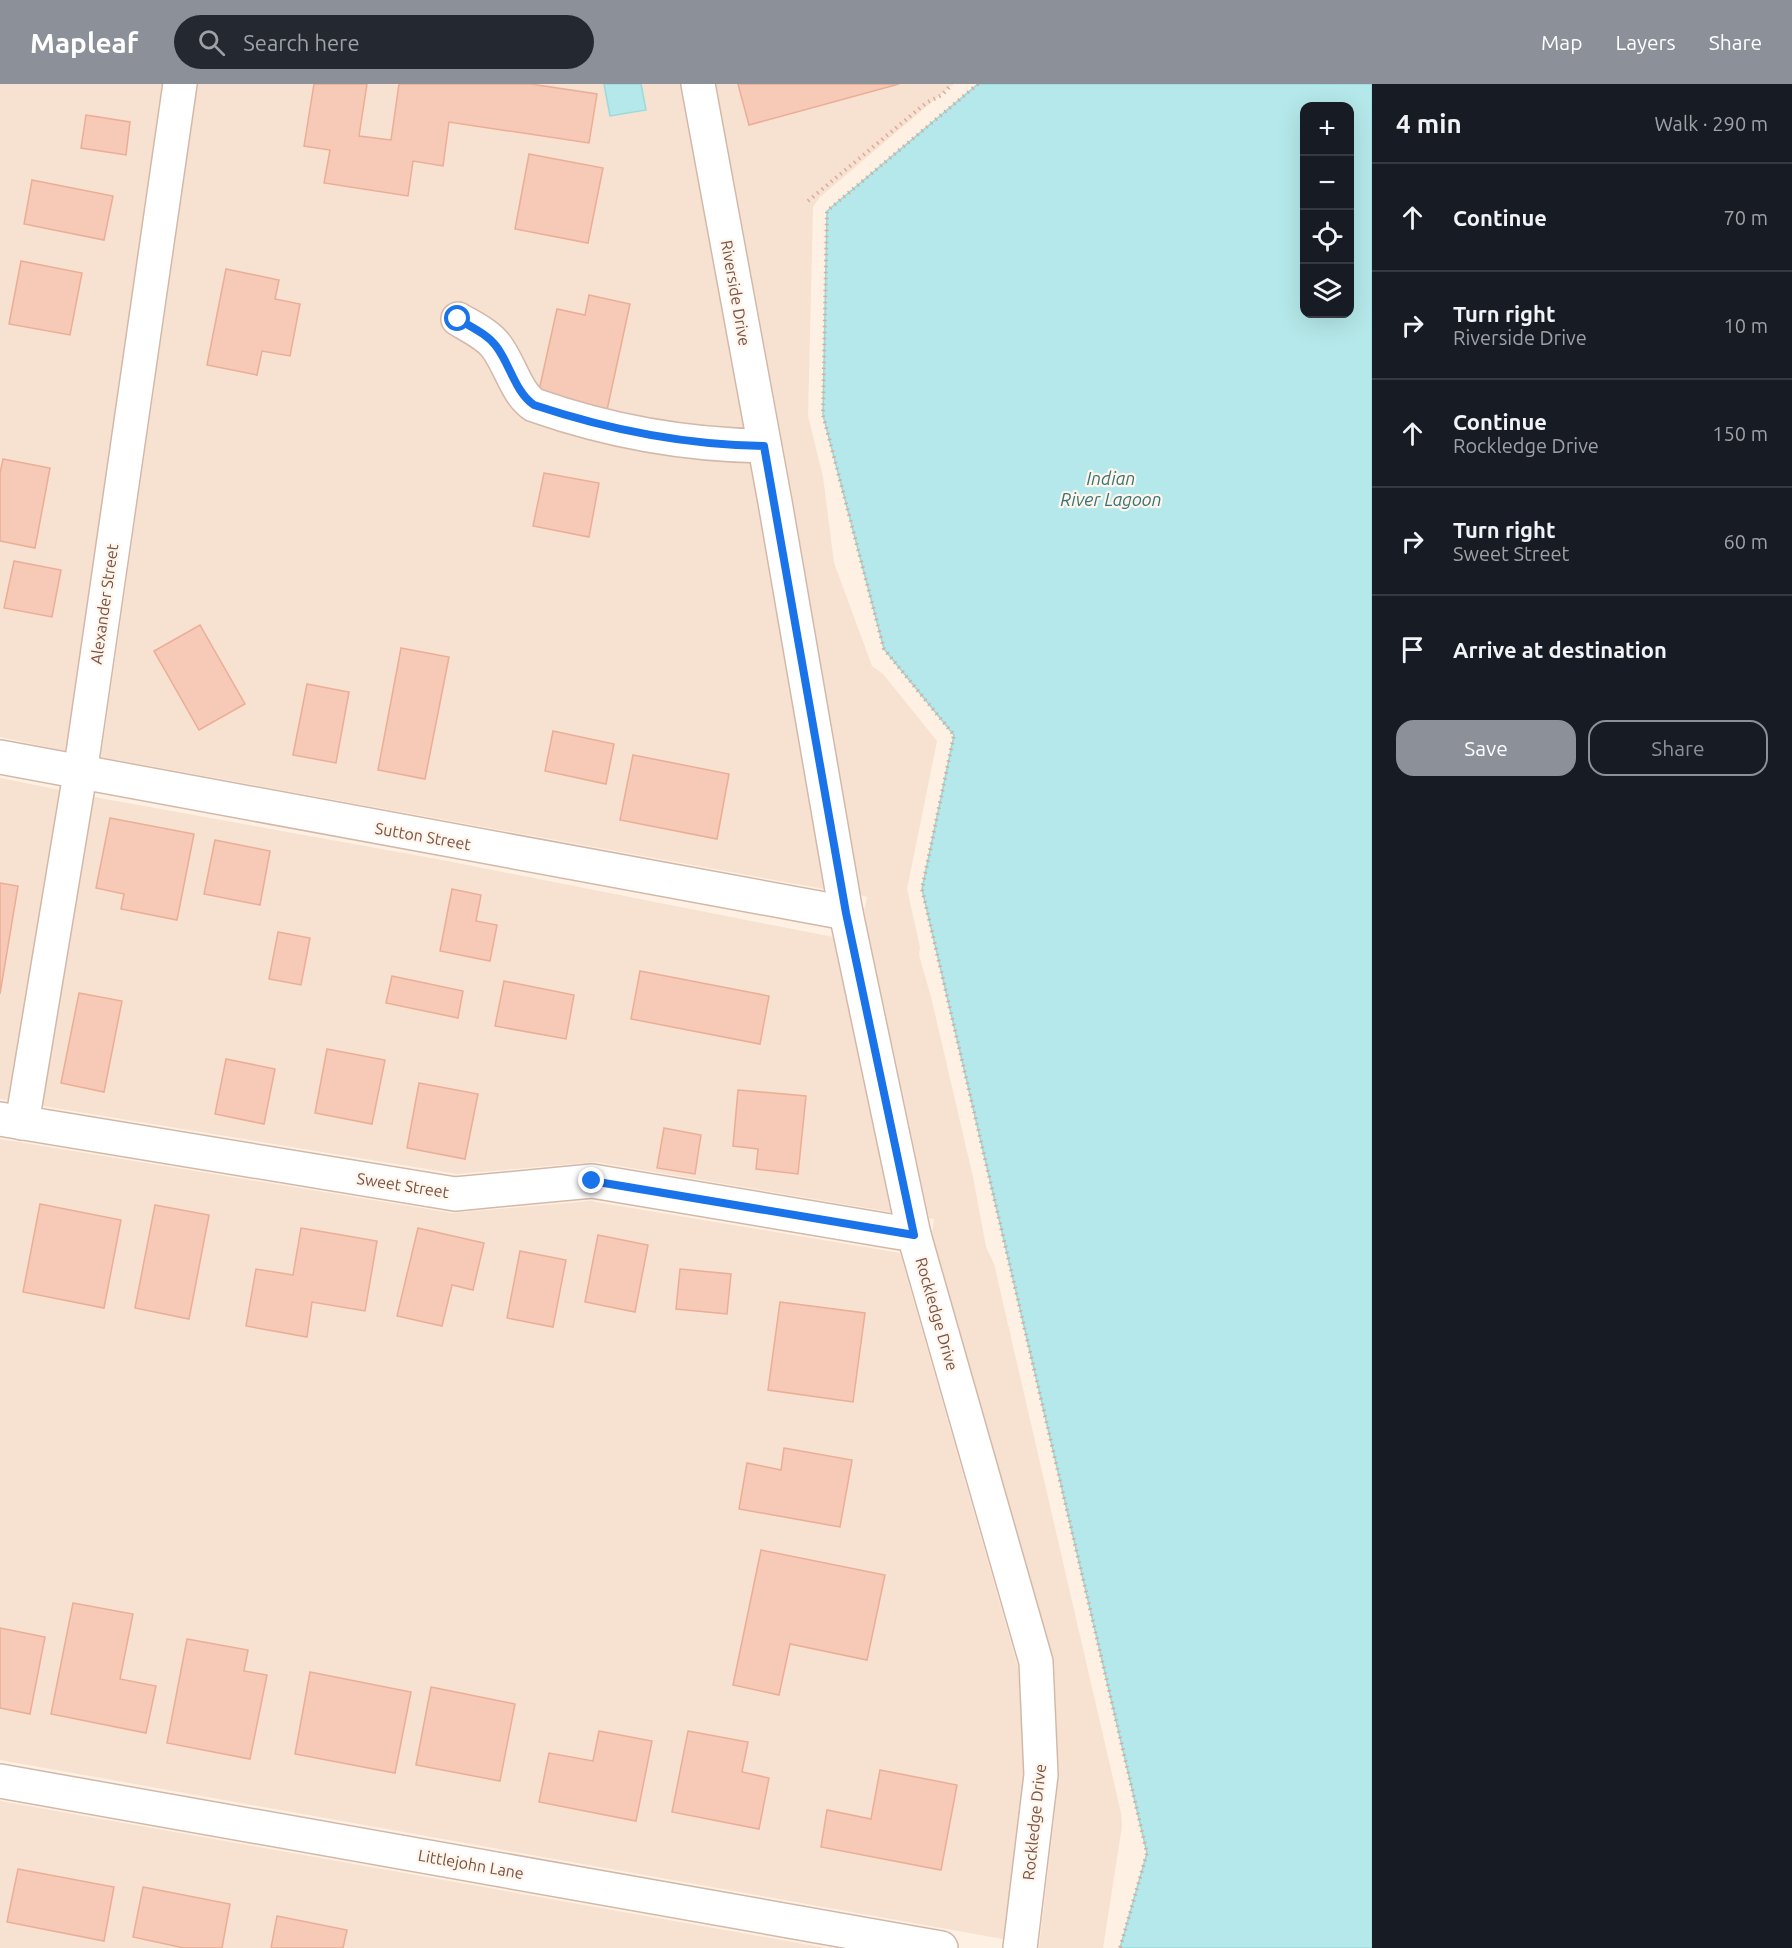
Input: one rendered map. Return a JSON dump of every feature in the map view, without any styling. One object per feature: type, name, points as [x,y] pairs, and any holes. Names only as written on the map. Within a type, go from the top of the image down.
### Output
[{"type":"street","name":"Alexander Street","points":[[11,1121],[80,774],[180,84]]},
{"type":"street","name":"Riverside Drive","points":[[698,84],[775,502]]},
{"type":"street","points":[[458,319],[489,338],[506,361],[524,396],[534,405],[637,433],[713,445],[764,446]]},
{"type":"street","name":"Rockledge Drive","points":[[775,502],[846,913],[914,1235],[1036,1662],[1041,1775],[1020,1948]]},
{"type":"street","name":"Sutton Street","points":[[0,758],[846,913]]},
{"type":"street","name":"Sweet Street","points":[[11,1121],[456,1194],[592,1181],[914,1235]]},
{"type":"street","name":"Littlejohn Lane","points":[[0,1780],[941,1948]]},
{"type":"path","points":[[808,201],[926,103],[942,95],[952,84]]},
{"type":"path","points":[[978,84],[827,212],[823,416],[884,650],[954,735],[922,889],[1147,1853],[1120,1948]]},
{"type":"shaded area","points":[[0,84],[162,84],[66,751],[0,737]]},
{"type":"shaded area","points":[[198,84],[680,84],[758,507],[824,889],[101,757]]},
{"type":"shaded area","points":[[716,84],[953,84],[819,198],[813,207],[808,416],[823,477],[834,563],[872,666],[883,674],[937,741],[907,889],[920,947],[919,955],[973,1177],[986,1247],[994,1264],[1121,1813],[1122,1826],[1103,1948],[1039,1948],[1059,1776],[1054,1660],[932,1234],[934,1219],[929,1218],[864,912],[867,897],[861,895],[789,478]]},
{"type":"shaded area","points":[[0,778],[60,790],[8,1100],[0,1099]]},
{"type":"shaded area","points":[[94,797],[442,860],[833,937],[891,1212],[596,1162],[457,1174],[42,1106]]},
{"type":"shaded area","points":[[0,1139],[452,1213],[590,1201],[900,1253],[1018,1667],[1024,1775],[1003,1939],[0,1760]]},
{"type":"shaded area","points":[[0,1801],[826,1948],[0,1948]]},
{"type":"water","points":[[604,84],[641,84],[646,110],[610,116]]},
{"type":"water","name":"Indian River Lagoon","points":[[978,84],[1372,84],[1372,1948],[1120,1948],[1147,1853],[922,889],[954,735],[884,649],[823,415],[827,211]]},
{"type":"building","points":[[314,84],[367,84],[359,136],[391,140],[399,84],[531,84],[597,94],[589,143],[449,122],[443,166],[413,161],[408,196],[324,183],[330,150],[304,146]]},
{"type":"building","points":[[738,84],[899,84],[749,125]]},
{"type":"building","points":[[86,115],[130,122],[126,155],[81,148]]},
{"type":"building","points":[[529,154],[603,168],[588,243],[515,229]]},
{"type":"building","points":[[32,180],[113,196],[104,240],[24,224]]},
{"type":"building","points":[[21,261],[82,273],[70,335],[9,324]]},
{"type":"building","points":[[226,269],[279,280],[275,299],[300,304],[290,356],[262,351],[257,375],[207,365]]},
{"type":"building","points":[[589,295],[630,304],[607,410],[538,395],[557,309],[585,315]]},
{"type":"building","points":[[3,459],[50,468],[35,548],[0,541],[0,473]]},
{"type":"building","points":[[544,473],[599,483],[589,537],[533,526]]},
{"type":"building","points":[[14,561],[61,570],[52,617],[4,608]]},
{"type":"building","points":[[200,625],[245,704],[199,730],[154,651]]},
{"type":"building","points":[[401,648],[449,657],[425,779],[378,770]]},
{"type":"building","points":[[307,684],[349,692],[336,763],[293,755]]},
{"type":"building","points":[[553,731],[614,744],[606,784],[545,771]]},
{"type":"building","points":[[633,755],[729,774],[717,839],[620,820]]},
{"type":"building","points":[[110,818],[194,834],[177,920],[121,909],[124,894],[96,888]]},
{"type":"building","points":[[215,840],[270,851],[260,905],[204,894]]},
{"type":"building","points":[[0,883],[18,886],[0,994]]},
{"type":"building","points":[[452,889],[481,895],[476,921],[497,925],[490,961],[440,951]]},
{"type":"building","points":[[278,932],[310,938],[301,985],[269,979]]},
{"type":"building","points":[[640,971],[769,996],[760,1044],[631,1019]]},
{"type":"building","points":[[392,976],[463,991],[458,1018],[386,1003]]},
{"type":"building","points":[[504,981],[574,995],[566,1039],[495,1026]]},
{"type":"building","points":[[79,993],[122,1001],[104,1092],[61,1083]]},
{"type":"building","points":[[327,1049],[385,1060],[372,1124],[315,1113]]},
{"type":"building","points":[[226,1059],[275,1069],[264,1124],[215,1114]]},
{"type":"building","points":[[419,1083],[478,1094],[465,1159],[407,1148]]},
{"type":"building","points":[[738,1090],[806,1096],[798,1174],[756,1169],[758,1149],[733,1146]]},
{"type":"building","points":[[664,1128],[701,1135],[695,1174],[657,1168]]},
{"type":"building","points":[[40,1204],[121,1220],[104,1308],[23,1292]]},
{"type":"building","points":[[155,1205],[209,1215],[189,1319],[135,1308]]},
{"type":"building","points":[[301,1228],[377,1241],[365,1311],[312,1302],[307,1337],[246,1326],[256,1269],[293,1275]]},
{"type":"building","points":[[418,1228],[484,1243],[473,1290],[452,1285],[442,1326],[397,1316]]},
{"type":"building","points":[[598,1235],[648,1245],[635,1312],[585,1302]]},
{"type":"building","points":[[520,1251],[566,1260],[553,1327],[507,1318]]},
{"type":"building","points":[[680,1269],[731,1274],[727,1314],[676,1309]]},
{"type":"building","points":[[780,1302],[865,1313],[853,1402],[768,1390]]},
{"type":"building","points":[[784,1448],[852,1460],[840,1527],[739,1509],[747,1463],[781,1470]]},
{"type":"building","points":[[761,1550],[885,1575],[867,1660],[790,1644],[779,1695],[733,1685]]},
{"type":"building","points":[[73,1603],[133,1614],[120,1679],[156,1686],[146,1733],[51,1714]]},
{"type":"building","points":[[0,1628],[45,1637],[30,1714],[0,1708]]},
{"type":"building","points":[[187,1639],[248,1650],[244,1671],[267,1675],[250,1759],[167,1743]]},
{"type":"building","points":[[310,1672],[411,1692],[395,1773],[295,1754]]},
{"type":"building","points":[[431,1687],[515,1704],[500,1781],[416,1765]]},
{"type":"building","points":[[599,1731],[652,1741],[636,1821],[539,1802],[549,1753],[593,1761]]},
{"type":"building","points":[[688,1731],[748,1742],[742,1772],[769,1778],[759,1829],[672,1812]]},
{"type":"building","points":[[880,1770],[957,1785],[941,1870],[821,1847],[827,1810],[871,1819]]},
{"type":"building","points":[[18,1869],[114,1887],[104,1941],[7,1922]]},
{"type":"building","points":[[143,1887],[230,1904],[222,1948],[184,1948],[133,1937]]},
{"type":"building","points":[[277,1916],[347,1930],[343,1948],[271,1948]]},
{"type":"route","points":[[458,319],[489,338],[497,347],[524,396],[534,405],[637,433],[713,445],[764,446],[846,913],[914,1235],[592,1181]]}]
